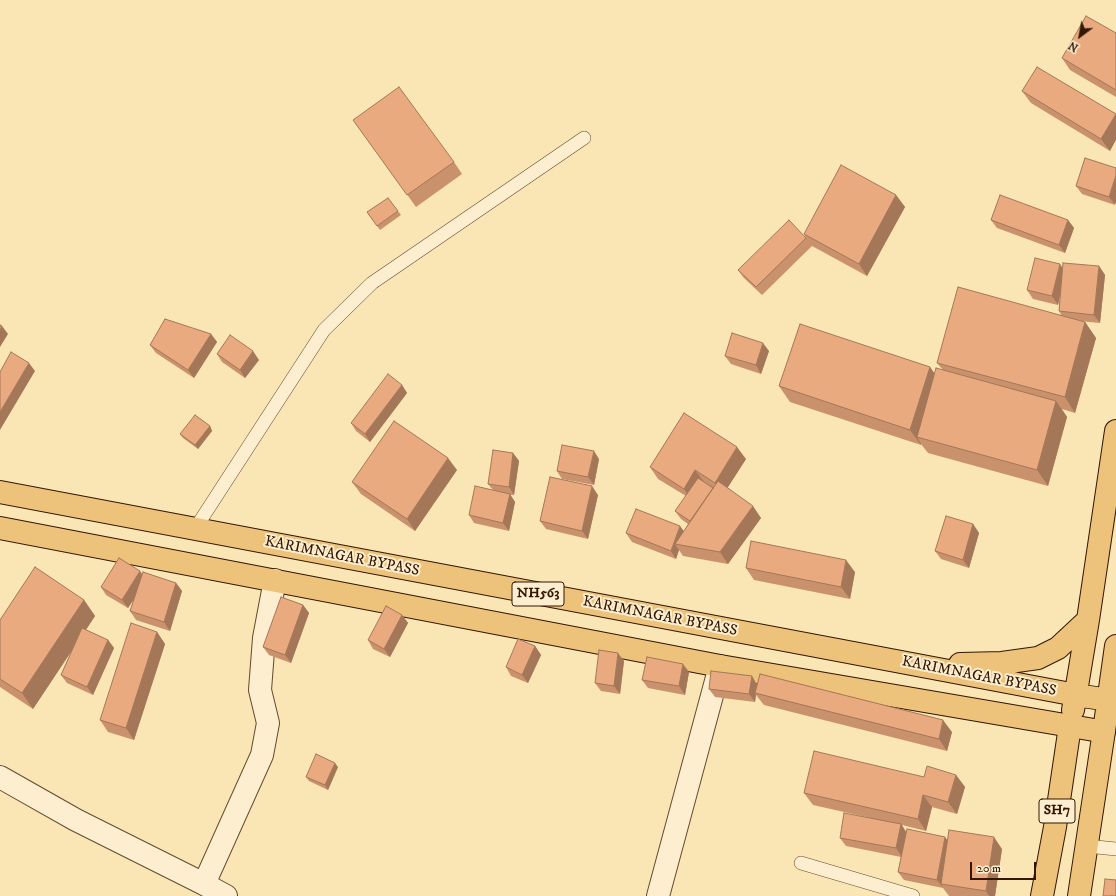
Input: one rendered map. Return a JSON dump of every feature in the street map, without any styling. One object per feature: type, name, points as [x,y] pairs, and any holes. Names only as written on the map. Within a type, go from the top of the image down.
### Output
[{"type":"main road","points":[[1070,726],[1088,620],[1116,431]]},
{"type":"main road","name":"KARIMNAGAR BYPASS","points":[[0,492],[1109,700]]},
{"type":"main road","name":"KARIMNAGAR BYPASS","points":[[0,528],[720,666],[1070,726]]},
{"type":"main road","points":[[912,664],[1002,663],[1038,658],[1058,648],[1088,620]]},
{"type":"main road","points":[[1104,731],[1116,646]]},
{"type":"main road","name":"NH563","points":[[1070,726],[1104,731]]},
{"type":"main road","name":"SH7","points":[[1042,896],[1055,827],[1070,726]]},
{"type":"main road","name":"SH7","points":[[1079,896],[1104,731]]},
{"type":"street","points":[[204,884],[262,755],[268,723],[260,690],[264,638],[275,580]]},
{"type":"street","points":[[658,896],[720,666]]},
{"type":"street","points":[[0,777],[76,820],[226,896]]},
{"type":"lane","points":[[195,529],[324,330],[372,283],[584,138]]},
{"type":"lane","points":[[1087,846],[1116,849]]},
{"type":"lane","points":[[801,863],[914,896]]},
{"type":"building","points":[[1086,16],[1116,33],[1116,90],[1062,58]]},
{"type":"building","points":[[1037,67],[1116,114],[1101,139],[1022,91]]},
{"type":"building","points":[[399,87],[454,162],[407,195],[353,120]]},
{"type":"building","points":[[1085,158],[1116,168],[1116,175],[1109,197],[1076,186]]},
{"type":"building","points":[[841,165],[896,195],[859,264],[804,234]]},
{"type":"building","points":[[1000,195],[1068,220],[1059,245],[991,220]]},
{"type":"building","points":[[388,198],[398,211],[377,226],[367,212]]},
{"type":"building","points":[[789,220],[806,238],[756,287],[738,270]]},
{"type":"building","points":[[1035,258],[1060,264],[1052,296],[1027,290]]},
{"type":"building","points":[[1063,263],[1099,266],[1094,315],[1059,311]]},
{"type":"building","points":[[958,287],[1085,322],[1065,397],[937,363]]},
{"type":"building","points":[[165,319],[211,334],[188,370],[150,345]]},
{"type":"building","points":[[800,324],[930,367],[910,430],[779,386]]},
{"type":"building","points":[[732,333],[763,343],[756,365],[725,356]]},
{"type":"building","points":[[230,335],[253,351],[240,370],[217,354]]},
{"type":"building","points":[[11,352],[29,363],[0,412],[0,372]]},
{"type":"building","points":[[936,368],[1056,401],[1037,470],[917,437]]},
{"type":"building","points":[[388,374],[402,385],[365,434],[351,423]]},
{"type":"building","points":[[684,413],[737,447],[715,483],[695,470],[684,489],[650,467]]},
{"type":"building","points":[[195,415],[210,426],[195,445],[180,434]]},
{"type":"building","points":[[394,421],[448,458],[407,519],[352,482]]},
{"type":"building","points":[[562,445],[594,451],[588,477],[557,471]]},
{"type":"building","points":[[493,450],[513,453],[509,487],[488,484]]},
{"type":"building","points":[[550,477],[592,486],[582,531],[540,521]]},
{"type":"building","points":[[698,478],[713,488],[690,521],[675,511]]},
{"type":"building","points":[[718,481],[753,506],[720,552],[675,544]]},
{"type":"building","points":[[475,486],[510,494],[503,523],[469,515]]},
{"type":"building","points":[[636,509],[680,526],[671,551],[626,533]]},
{"type":"building","points":[[946,516],[973,524],[963,560],[935,551]]},
{"type":"building","points":[[751,541],[846,560],[841,587],[746,568]]},
{"type":"building","points":[[119,558],[140,571],[122,600],[101,587]]},
{"type":"building","points":[[35,567],[84,600],[22,693],[0,679],[0,620]]},
{"type":"building","points":[[143,572],[176,583],[164,622],[130,611]]},
{"type":"building","points":[[281,597],[303,605],[285,655],[263,647]]},
{"type":"building","points":[[386,606],[402,615],[384,649],[368,640]]},
{"type":"building","points":[[131,623],[157,632],[126,728],[100,720]]},
{"type":"building","points":[[82,628],[108,640],[87,687],[61,675]]},
{"type":"building","points":[[518,639],[535,646],[522,675],[506,667]]},
{"type":"building","points":[[599,650],[618,653],[614,686],[595,683]]},
{"type":"building","points":[[647,657],[683,664],[679,686],[642,680]]},
{"type":"building","points":[[711,671],[752,676],[749,694],[709,689]]},
{"type":"building","points":[[760,674],[943,720],[939,739],[755,693]]},
{"type":"building","points":[[814,751],[924,777],[927,766],[956,775],[948,802],[923,795],[918,819],[804,793]]},
{"type":"building","points":[[316,754],[335,763],[325,785],[306,777]]},
{"type":"building","points":[[844,813],[901,824],[896,848],[840,838]]},
{"type":"building","points":[[907,829],[945,837],[937,880],[898,872]]},
{"type":"building","points":[[949,830],[994,837],[986,891],[941,884]]},
{"type":"building","points":[[1105,879],[1116,880],[1116,896],[1103,896]]}]
